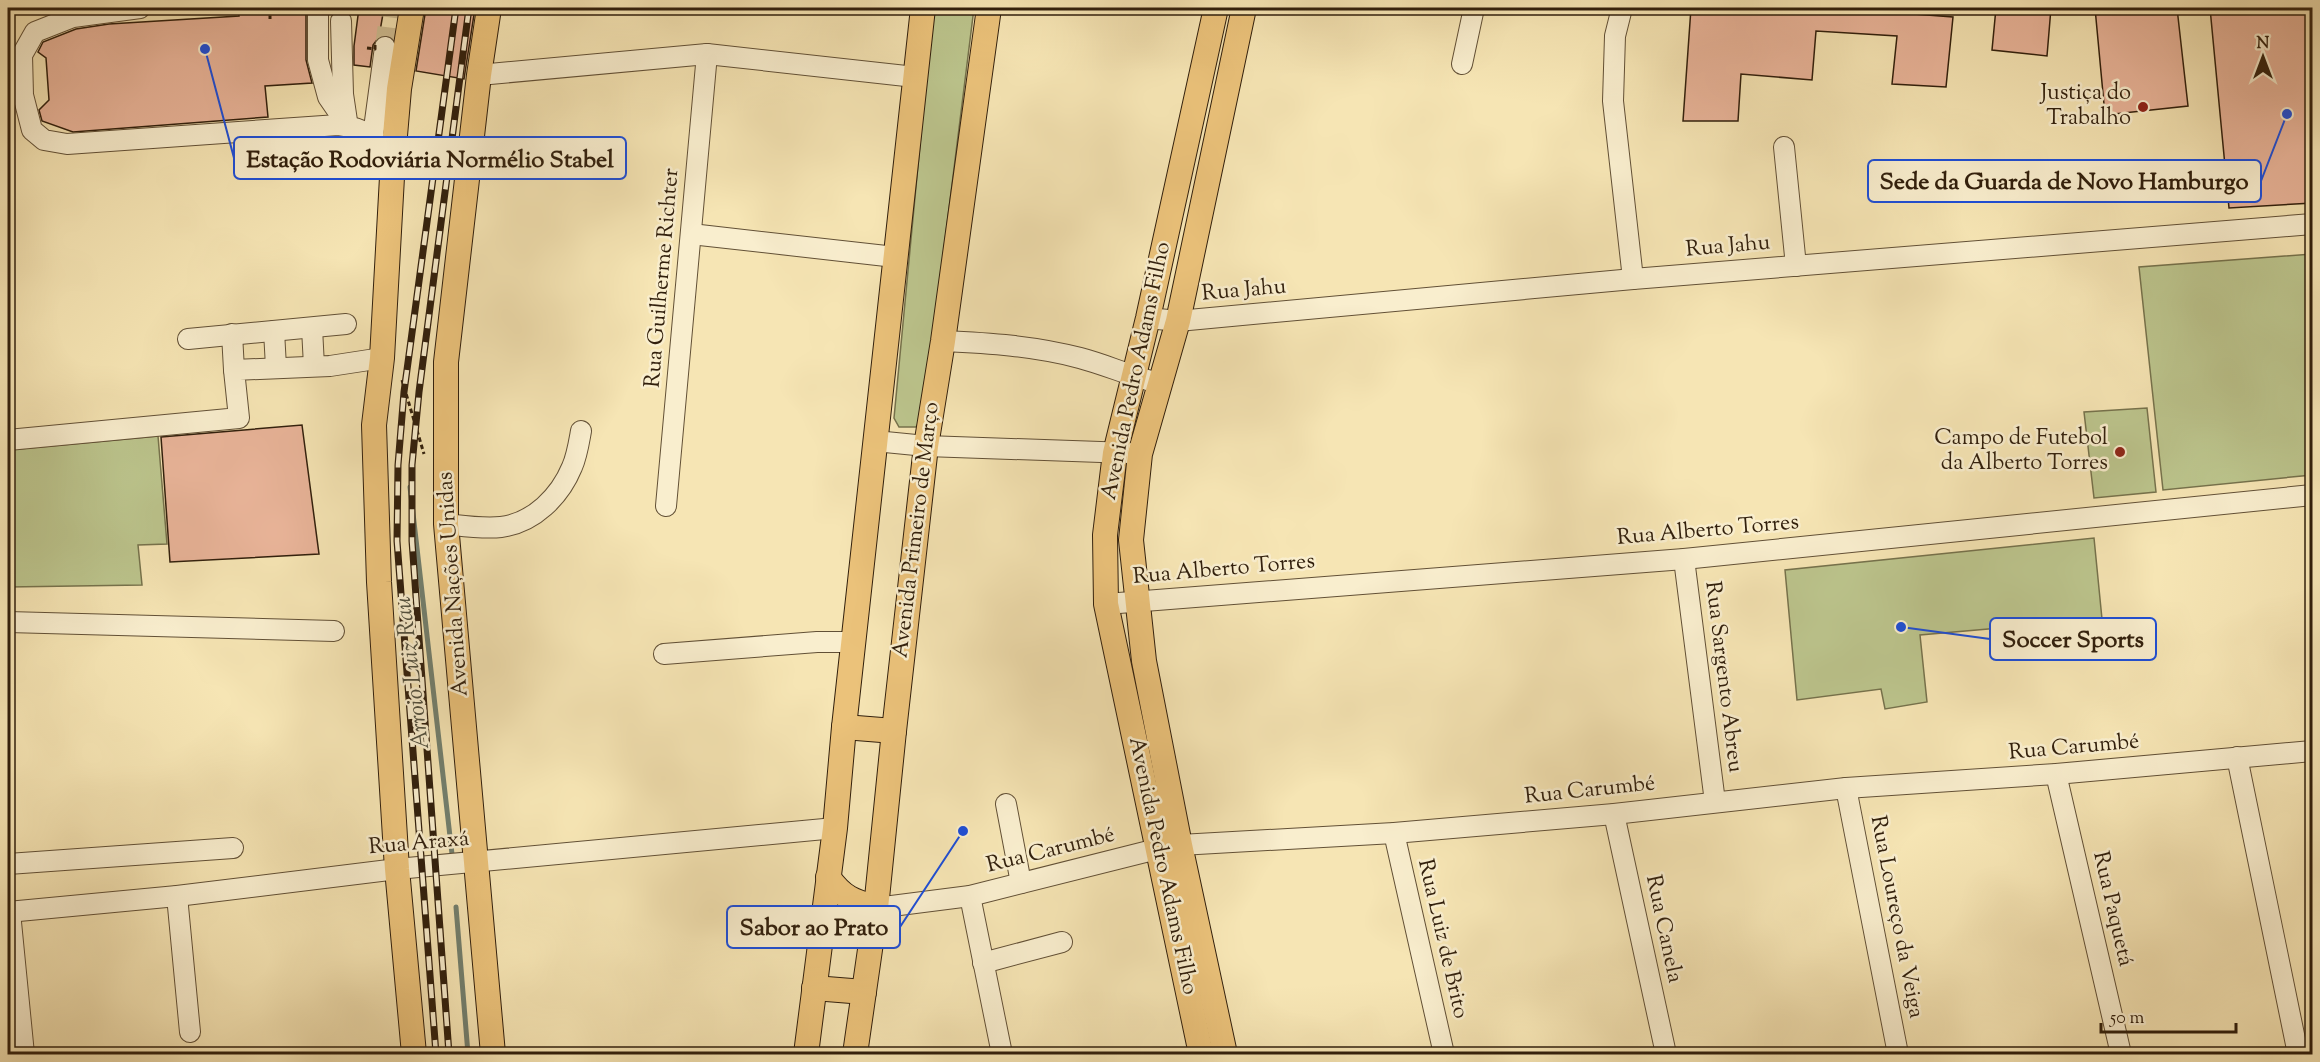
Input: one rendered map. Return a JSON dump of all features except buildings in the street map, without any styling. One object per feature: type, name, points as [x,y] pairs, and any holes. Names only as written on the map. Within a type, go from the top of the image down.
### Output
[{"type":"main road","points":[[412,8],[399,88],[382,358],[374,436],[379,582],[397,869],[414,1054]]},
{"type":"main road","name":"Avenida Nações Unidas","points":[[489,8],[479,75],[446,362],[446,524],[493,1054]]},
{"type":"main road","points":[[806,1054],[835,828],[874,441],[922,8]]},
{"type":"main road","name":"Avenida Primeiro de Março","points":[[855,1054],[876,908],[926,446],[943,341],[989,8]]},
{"type":"main road","name":"Avenida Pedro Adams Filho","points":[[1216,8],[1148,318],[1115,453],[1105,535],[1106,604],[1168,847],[1226,1054]]},
{"type":"main road","name":"Avenida Pedro Adams Filho","points":[[1201,1054],[1168,847],[1131,540],[1140,454],[1178,321],[1244,8]]},
{"type":"main road","points":[[844,727],[894,730]]},
{"type":"main road","points":[[828,876],[838,891],[851,900],[876,908]]},
{"type":"main road","points":[[814,987],[864,992]]},
{"type":"street","points":[[140,8],[73,17],[35,32],[22,55],[23,95],[32,130],[44,140],[67,144],[333,125],[348,126],[373,135],[393,159]]},
{"type":"street","points":[[318,8],[318,60],[328,97],[348,126]]},
{"type":"street","points":[[1462,64],[1474,8]]},
{"type":"street","points":[[1622,8],[1615,36],[1613,101],[1633,279]]},
{"type":"street","points":[[341,21],[343,94],[348,126]]},
{"type":"street","points":[[373,135],[375,46]]},
{"type":"street","points":[[479,75],[707,54],[915,78]]},
{"type":"street","name":"Rua Guilherme Richter","points":[[666,506],[707,54]]},
{"type":"street","points":[[1784,147],[1796,266]]},
{"type":"street","name":"Rua Jahu","points":[[1148,318],[1178,321],[1633,279],[2313,224]]},
{"type":"street","points":[[691,234],[895,257]]},
{"type":"street","points":[[188,339],[346,324]]},
{"type":"street","points":[[312,328],[314,366]]},
{"type":"street","points":[[274,331],[276,367]]},
{"type":"street","points":[[8,440],[239,418],[232,334]]},
{"type":"street","points":[[943,341],[1002,344],[1080,358],[1133,378],[1159,383]]},
{"type":"street","points":[[234,370],[314,366],[382,358]]},
{"type":"street","points":[[446,524],[500,527],[516,524],[536,514],[558,492],[573,465],[582,431]]},
{"type":"street","points":[[874,441],[926,446],[1140,454]]},
{"type":"street","name":"Rua Alberto Torres","points":[[1106,604],[1684,558],[2313,495]]},
{"type":"street","name":"Rua Sargento Abreu","points":[[1684,558],[1715,802]]},
{"type":"street","points":[[8,622],[334,631]]},
{"type":"street","points":[[663,654],[817,642],[853,642]]},
{"type":"street","name":"Rua Carumbé","points":[[876,908],[970,896],[1168,847],[1394,833],[1614,814],[1846,788],[2056,774],[2313,751]]},
{"type":"street","points":[[2237,758],[2298,1054]]},
{"type":"street","name":"Rua Paquetá","points":[[2056,774],[2121,1054]]},
{"type":"street","name":"Rua Loureço da Veiga","points":[[1846,788],[1898,1054]]},
{"type":"street","points":[[1006,804],[1021,883]]},
{"type":"street","name":"Rua Canela","points":[[1614,814],[1666,1054]]},
{"type":"street","name":"Rua Araxá","points":[[9,912],[177,896],[397,869],[835,828]]},
{"type":"street","name":"Rua Luiz de Brito","points":[[1394,833],[1444,1054]]},
{"type":"street","points":[[8,864],[233,848]]},
{"type":"street","points":[[177,896],[190,1032]]},
{"type":"street","points":[[970,896],[1002,1054]]},
{"type":"street","points":[[9,912],[24,1054]]},
{"type":"street","points":[[983,963],[1062,942]]},
{"type":"path","points":[[270,8],[270,20]]},
{"type":"green space","points":[[933,8],[974,8],[923,417],[916,427],[899,427],[894,418]]},
{"type":"green space","points":[[2312,254],[2312,475],[2163,490],[2139,267]]},
{"type":"green space","name":"Campo de Futebol da Alberto Torres","points":[[2147,408],[2156,492],[2094,498],[2084,412]]},
{"type":"green space","points":[[158,436],[167,544],[138,545],[142,585],[8,587],[8,450]]},
{"type":"green space","points":[[2094,538],[2102,619],[1920,635],[1927,702],[1885,709],[1881,689],[1797,700],[1785,570]]},
{"type":"waterway","name":"Arroio Luiz Rau","points":[[410,487],[452,854]]},
{"type":"waterway","name":"Arroio Luiz Rau","points":[[456,907],[468,1054]]},
{"type":"tunnel","points":[[385,47],[390,8]]},
{"type":"railway","points":[[436,1054],[397,541],[398,465],[404,392],[456,8]]},
{"type":"railway","points":[[449,1054],[412,541],[412,465],[419,392],[469,8]]},
{"type":"place","name":"Estação Rodoviária Normélio Stabel","points":[[205,49]]},
{"type":"place","name":"Justiça do Trabalho","points":[[2143,107]]},
{"type":"place","name":"Sede da Guarda de Novo Hamburgo","points":[[2287,114]]},
{"type":"place","name":"Campo de Futebol da Alberto Torres","points":[[2120,452]]},
{"type":"place","name":"Soccer Sports","points":[[1901,627]]},
{"type":"place","name":"Sabor ao Prato","points":[[963,831]]}]
